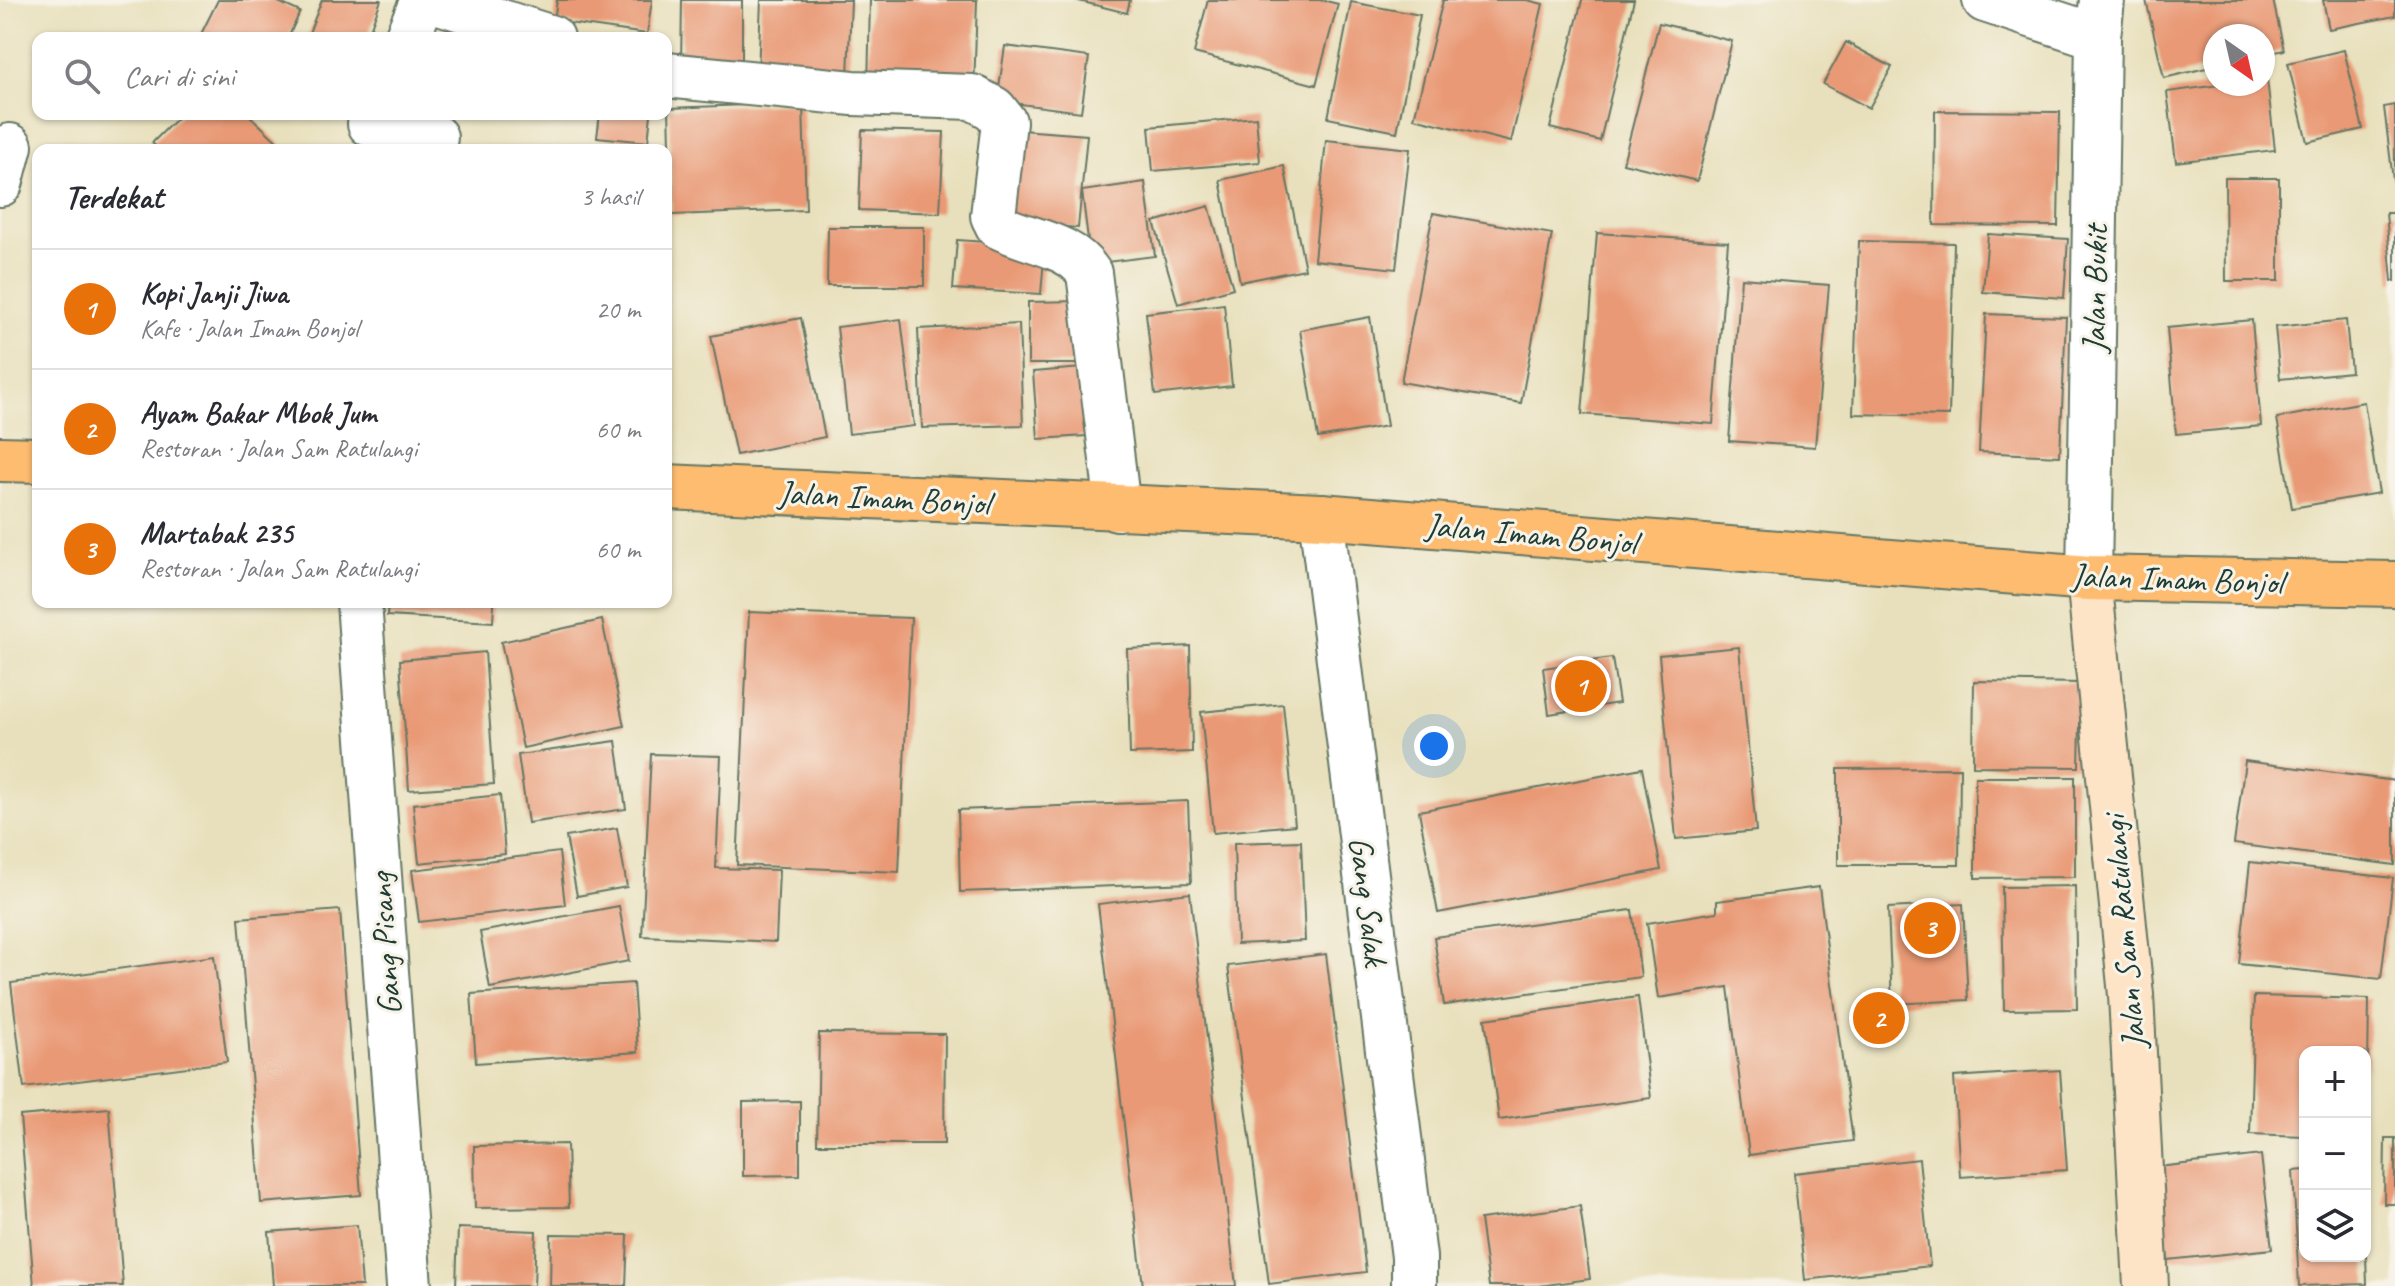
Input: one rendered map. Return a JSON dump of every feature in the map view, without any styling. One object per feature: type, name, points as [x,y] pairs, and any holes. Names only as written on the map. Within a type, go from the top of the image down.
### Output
[{"type":"highway","points":[[0,459],[32,460]]},
{"type":"highway","name":"Jalan Imam Bonjol","points":[[672,487],[1321,516],[2089,578],[2395,584]]},
{"type":"street","points":[[410,32],[423,0]]},
{"type":"street","points":[[433,0],[533,32]]},
{"type":"street","points":[[1985,0],[2100,19]]},
{"type":"street","name":"Jalan Bukit","points":[[2089,578],[2100,19]]},
{"type":"street","points":[[672,76],[853,93],[972,97],[994,109],[1004,122],[993,216],[998,226],[1066,251],[1080,259],[1089,273],[1118,508]]},
{"type":"street","points":[[372,120],[370,124],[435,137],[434,144]]},
{"type":"street","name":"Gang Salak","points":[[1321,516],[1414,1257],[1414,1286]]},
{"type":"street","name":"Jalan Sam Ratulangi","points":[[2089,578],[2131,995],[2146,1286]]},
{"type":"street","name":"Gang Pisang","points":[[359,608],[409,1286]]},
{"type":"building","points":[[218,0],[274,0],[300,12],[291,32],[202,32]]},
{"type":"building","points":[[322,0],[381,0],[369,32],[309,32]]},
{"type":"building","points":[[557,0],[652,0],[647,32],[554,21]]},
{"type":"building","points":[[682,0],[742,0],[742,66],[681,66]]},
{"type":"building","points":[[761,0],[851,0],[848,77],[758,74]]},
{"type":"building","points":[[870,0],[977,0],[974,91],[868,88]]},
{"type":"building","points":[[1075,0],[1130,0],[1127,13]]},
{"type":"building","points":[[1208,0],[1322,0],[1338,4],[1316,85],[1194,53]]},
{"type":"building","points":[[1443,0],[1527,0],[1543,4],[1511,142],[1414,118]]},
{"type":"building","points":[[1582,0],[1634,0],[1600,141],[1550,128]]},
{"type":"building","points":[[2146,0],[2273,0],[2284,50],[2275,52],[2275,24],[2203,24],[2203,69],[2164,78]]},
{"type":"building","points":[[2323,0],[2395,0],[2395,16],[2329,29]]},
{"type":"building","points":[[1351,2],[1420,15],[1397,132],[1328,118]]},
{"type":"building","points":[[1659,23],[1732,41],[1697,181],[1623,163]]},
{"type":"building","points":[[1846,42],[1892,67],[1869,108],[1823,84]]},
{"type":"building","points":[[1005,46],[1089,57],[1081,112],[997,101]]},
{"type":"building","points":[[2344,50],[2363,129],[2307,142],[2288,63]]},
{"type":"building","points":[[2203,87],[2203,96],[2269,96],[2275,150],[2176,162],[2167,92]]},
{"type":"building","points":[[803,103],[806,210],[672,215],[669,120],[672,120],[672,108]]},
{"type":"building","points":[[2395,105],[2395,180],[2393,180],[2384,107]]},
{"type":"building","points":[[1935,111],[2060,112],[2058,226],[1934,225]]},
{"type":"building","points":[[1256,117],[1260,162],[1153,171],[1149,127]]},
{"type":"building","points":[[175,120],[254,120],[280,144],[153,144]]},
{"type":"building","points":[[599,120],[650,120],[648,142],[597,137]]},
{"type":"building","points":[[1006,129],[1087,135],[1078,228],[997,221]]},
{"type":"building","points":[[862,130],[944,132],[940,213],[859,210]]},
{"type":"building","points":[[1326,140],[1410,149],[1396,269],[1314,260]]},
{"type":"building","points":[[1284,166],[1305,269],[1240,282],[1220,180]]},
{"type":"building","points":[[2225,178],[2279,178],[2279,281],[2226,281]]},
{"type":"building","points":[[1145,182],[1155,256],[1091,264],[1082,191]]},
{"type":"building","points":[[1209,206],[1233,288],[1178,304],[1154,222]]},
{"type":"building","points":[[1433,213],[1552,234],[1521,403],[1401,382]]},
{"type":"building","points":[[2386,213],[2395,213],[2395,281],[2392,281]]},
{"type":"building","points":[[828,227],[924,227],[924,286],[827,286]]},
{"type":"building","points":[[1597,233],[1728,242],[1713,424],[1582,414]]},
{"type":"building","points":[[1988,234],[2068,239],[2064,298],[1983,292]]},
{"type":"building","points":[[957,240],[1045,246],[1041,294],[953,289]]},
{"type":"building","points":[[1859,241],[1954,243],[1949,416],[1853,414]]},
{"type":"building","points":[[1741,278],[1829,285],[1815,447],[1729,441]]},
{"type":"building","points":[[1082,301],[1083,364],[1028,364],[1028,302]]},
{"type":"building","points":[[1224,304],[1232,386],[1155,395],[1146,313]]},
{"type":"building","points":[[1986,314],[2066,317],[2060,456],[1979,452]]},
{"type":"building","points":[[1370,317],[1387,426],[1318,438],[1300,330]]},
{"type":"building","points":[[801,318],[825,437],[736,455],[711,336]]},
{"type":"building","points":[[901,319],[914,426],[849,434],[837,327]]},
{"type":"building","points":[[2252,320],[2261,426],[2176,434],[2167,328]]},
{"type":"building","points":[[2346,320],[2351,372],[2280,379],[2275,327]]},
{"type":"building","points":[[1019,324],[1023,425],[922,428],[918,329]]},
{"type":"building","points":[[1083,368],[1087,436],[1038,439],[1033,372]]},
{"type":"building","points":[[2364,402],[2379,493],[2292,508],[2277,418]]},
{"type":"building","points":[[388,608],[494,608],[493,622],[387,616]]},
{"type":"building","points":[[749,612],[911,618],[899,872],[737,865]]},
{"type":"building","points":[[602,620],[624,726],[523,748],[501,642]]},
{"type":"building","points":[[1190,646],[1192,752],[1130,754],[1127,649]]},
{"type":"building","points":[[1739,647],[1756,831],[1676,839],[1659,655]]},
{"type":"building","points":[[485,652],[494,784],[409,790],[400,660]]},
{"type":"building","points":[[1612,658],[1619,703],[1549,714],[1543,668]]},
{"type":"building","points":[[1974,681],[2081,683],[2079,767],[1973,766]]},
{"type":"building","points":[[1283,704],[1295,825],[1213,833],[1201,712]]},
{"type":"building","points":[[616,741],[626,809],[528,823],[518,755]]},
{"type":"building","points":[[651,754],[721,756],[716,868],[779,870],[776,942],[642,936]]},
{"type":"building","points":[[2245,761],[2395,781],[2395,865],[2234,844]]},
{"type":"building","points":[[1642,768],[1661,870],[1438,913],[1419,811]]},
{"type":"building","points":[[1960,768],[1959,865],[1838,865],[1838,769]]},
{"type":"building","points":[[1975,777],[2075,777],[2075,877],[1975,878]]},
{"type":"building","points":[[500,795],[505,854],[419,863],[413,804]]},
{"type":"building","points":[[1188,801],[1191,883],[960,892],[958,810]]},
{"type":"building","points":[[617,828],[627,887],[577,896],[566,837]]},
{"type":"building","points":[[1301,841],[1305,941],[1237,944],[1234,843]]},
{"type":"building","points":[[559,852],[565,905],[419,922],[412,870]]},
{"type":"building","points":[[2250,862],[2393,878],[2381,979],[2239,964]]},
{"type":"building","points":[[2075,886],[2077,1009],[2004,1010],[2002,887]]},
{"type":"building","points":[[1819,887],[1853,1141],[1749,1155],[1728,987],[1658,998],[1647,923],[1717,912],[1717,901]]},
{"type":"building","points":[[1190,893],[1236,1286],[1143,1286],[1098,904]]},
{"type":"building","points":[[1963,904],[1968,1000],[1892,1004],[1888,908]]},
{"type":"building","points":[[619,906],[629,961],[490,988],[480,932]]},
{"type":"building","points":[[340,910],[361,1195],[261,1203],[239,918]]},
{"type":"building","points":[[1632,910],[1641,977],[1444,1005],[1434,937]]},
{"type":"building","points":[[1326,954],[1366,1272],[1269,1284],[1228,966]]},
{"type":"building","points":[[214,956],[227,1062],[24,1088],[11,983]]},
{"type":"building","points":[[633,983],[638,1052],[476,1063],[471,994]]},
{"type":"building","points":[[2254,996],[2369,999],[2368,1046],[2299,1046],[2299,1136],[2250,1134]]},
{"type":"building","points":[[1638,997],[1651,1098],[1499,1120],[1485,1019]]},
{"type":"building","points":[[819,1033],[945,1034],[944,1144],[817,1144]]},
{"type":"building","points":[[2060,1070],[2067,1170],[1960,1177],[1954,1077]]},
{"type":"building","points":[[800,1101],[800,1175],[743,1176],[743,1102]]},
{"type":"building","points":[[109,1108],[123,1286],[34,1286],[20,1116]]},
{"type":"building","points":[[2385,1138],[2395,1138],[2395,1204],[2384,1204]]},
{"type":"building","points":[[567,1144],[569,1207],[475,1208],[474,1146]]},
{"type":"building","points":[[2261,1155],[2272,1249],[2168,1260],[2159,1167]]},
{"type":"building","points":[[1919,1159],[1930,1266],[1805,1280],[1794,1173]]},
{"type":"building","points":[[2299,1170],[2299,1262],[2366,1262],[2367,1284],[2299,1286],[2293,1171]]},
{"type":"building","points":[[1580,1206],[1590,1279],[1539,1286],[1489,1286],[1480,1219]]},
{"type":"building","points":[[357,1225],[362,1286],[273,1286],[269,1232]]},
{"type":"building","points":[[458,1228],[536,1231],[534,1286],[456,1286]]},
{"type":"building","points":[[551,1234],[628,1235],[626,1286],[550,1286]]},
{"type":"place","name":"Kopi Janji Jiwa","points":[[1581,686]]},
{"type":"place","name":"Martabak 235","points":[[1930,928]]},
{"type":"place","name":"Ayam Bakar Mbok Jum","points":[[1879,1018]]}]
